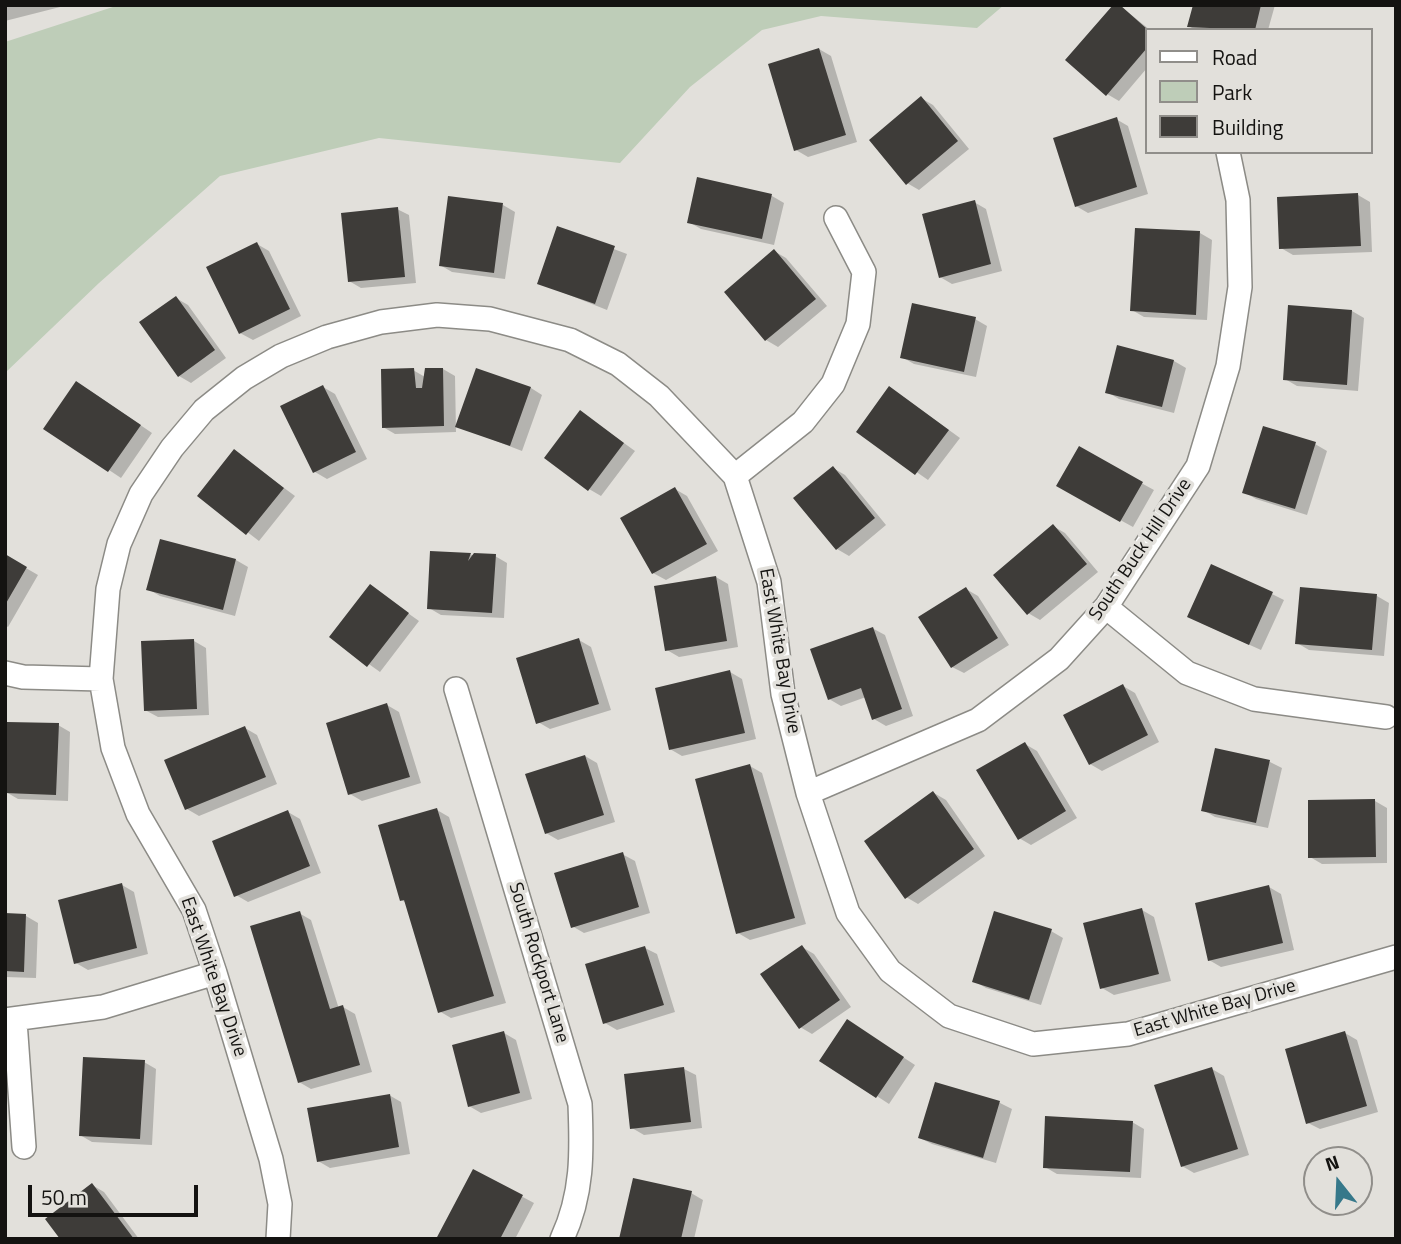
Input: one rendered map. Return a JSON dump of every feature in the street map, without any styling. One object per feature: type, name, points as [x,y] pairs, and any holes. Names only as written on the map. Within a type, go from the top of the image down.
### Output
[{"type":"street","name":"South Buck Hill Drive","points":[[808,793],[978,720],[1059,659],[1106,607],[1198,466],[1228,366],[1240,288],[1238,201],[1228,154]]},
{"type":"street","points":[[735,476],[803,422],[833,384],[858,324],[864,272],[836,218]]},
{"type":"street","name":"East White Bay Drive","points":[[278,1239],[280,1204],[271,1159],[194,910],[138,814],[113,748],[100,679],[108,589],[119,544],[141,494],[204,410],[281,356],[327,337],[381,322],[438,315],[491,318],[570,340],[618,364],[659,396],[735,476],[769,582],[783,694],[808,793],[848,913],[890,971],[949,1016],[1033,1044],[1128,1034],[1396,957]]},
{"type":"street","points":[[1106,607],[1187,673],[1254,699],[1386,717]]},
{"type":"street","points":[[5,673],[100,679]]},
{"type":"street","name":"South Rockport Lane","points":[[456,689],[580,1104],[583,1165],[574,1213],[562,1239]]},
{"type":"street","points":[[24,1147],[10,1020],[103,1007],[215,973]]},
{"type":"green space","points":[[119,5],[1004,5],[977,28],[821,16],[762,30],[690,87],[620,163],[379,138],[220,176],[99,283],[5,373],[5,42]]},
{"type":"building","points":[[1113,5],[1120,5],[1146,28],[1146,49],[1106,96],[1065,60]]},
{"type":"building","points":[[1193,5],[1261,5],[1255,28],[1187,27]]},
{"type":"building","points":[[819,48],[846,135],[794,151],[768,64]]},
{"type":"building","points":[[921,96],[958,141],[906,185],[869,140]]},
{"type":"building","points":[[1117,117],[1137,187],[1075,207],[1053,138]]},
{"type":"building","points":[[697,177],[772,194],[762,239],[687,223]]},
{"type":"building","points":[[1358,193],[1361,246],[1279,249],[1277,197]]},
{"type":"building","points":[[448,196],[503,203],[494,273],[439,266]]},
{"type":"building","points":[[975,200],[991,264],[939,278],[922,214]]},
{"type":"building","points":[[398,207],[405,277],[348,282],[341,213]]},
{"type":"building","points":[[557,226],[615,246],[595,304],[537,284]]},
{"type":"building","points":[[1135,228],[1200,231],[1196,315],[1130,311]]},
{"type":"building","points":[[257,242],[290,309],[239,334],[206,267]]},
{"type":"building","points":[[774,249],[816,299],[765,341],[724,292]]},
{"type":"building","points":[[176,296],[215,350],[178,377],[139,322]]},
{"type":"building","points":[[912,303],[976,317],[964,372],[900,358]]},
{"type":"building","points":[[1288,305],[1352,310],[1347,385],[1283,380]]},
{"type":"building","points":[[1117,345],[1174,360],[1162,407],[1105,393]]},
{"type":"building","points":[[414,368],[416,388],[422,388],[425,368],[443,368],[444,426],[382,428],[381,369]]},
{"type":"building","points":[[476,368],[531,387],[510,446],[455,427]]},
{"type":"building","points":[[76,381],[141,425],[108,472],[43,429]]},
{"type":"building","points":[[323,385],[356,452],[313,473],[280,406]]},
{"type":"building","points":[[889,386],[949,430],[915,475],[856,432]]},
{"type":"building","points":[[580,410],[624,443],[588,491],[544,458]]},
{"type":"building","points":[[1263,426],[1316,442],[1295,509],[1242,493]]},
{"type":"building","points":[[1079,446],[1143,482],[1120,522],[1056,486]]},
{"type":"building","points":[[234,449],[284,488],[246,535],[197,496]]},
{"type":"building","points":[[833,466],[875,518],[836,550],[793,498]]},
{"type":"building","points":[[675,487],[707,544],[652,574],[620,518]]},
{"type":"building","points":[[1053,524],[1087,564],[1027,615],[993,575]]},
{"type":"building","points":[[160,539],[236,559],[223,610],[146,590]]},
{"type":"building","points":[[430,551],[471,553],[468,561],[474,553],[496,554],[492,613],[427,609]]},
{"type":"building","points":[[5,554],[27,567],[5,605]]},
{"type":"building","points":[[1211,564],[1273,592],[1249,645],[1187,617]]},
{"type":"building","points":[[716,576],[727,641],[665,651],[654,586]]},
{"type":"building","points":[[370,584],[409,613],[367,667],[329,637]]},
{"type":"building","points":[[966,587],[998,638],[951,668],[918,617]]},
{"type":"building","points":[[1300,587],[1377,594],[1372,650],[1295,644]]},
{"type":"building","points":[[873,627],[902,709],[872,720],[861,688],[828,700],[810,649]]},
{"type":"building","points":[[579,638],[599,704],[536,724],[516,658]]},
{"type":"building","points":[[194,639],[197,709],[144,711],[141,641]]},
{"type":"building","points":[[730,670],[745,733],[669,750],[655,688]]},
{"type":"building","points":[[1123,684],[1148,735],[1089,765],[1063,715]]},
{"type":"building","points":[[387,703],[410,777],[348,795],[326,723]]},
{"type":"building","points":[[7,722],[59,723],[56,795],[5,793]]},
{"type":"building","points":[[245,726],[266,777],[185,810],[164,760]]},
{"type":"building","points":[[1025,742],[1066,811],[1018,840],[976,770]]},
{"type":"building","points":[[1215,748],[1270,760],[1256,823],[1201,811]]},
{"type":"building","points":[[585,755],[604,815],[545,834],[525,774]]},
{"type":"building","points":[[750,764],[795,918],[736,934],[695,779]]},
{"type":"building","points":[[933,791],[974,849],[905,899],[864,841]]},
{"type":"building","points":[[1375,799],[1376,857],[1308,858],[1308,800]]},
{"type":"building","points":[[437,808],[494,996],[438,1013],[404,900],[400,901],[378,825]]},
{"type":"building","points":[[288,810],[310,866],[234,897],[212,841]]},
{"type":"building","points":[[623,852],[639,907],[571,928],[554,873]]},
{"type":"building","points":[[122,883],[137,948],[74,964],[58,900]]},
{"type":"building","points":[[1269,885],[1283,943],[1208,961],[1195,903]]},
{"type":"building","points":[[1142,908],[1159,974],[1100,989],[1083,923]]},
{"type":"building","points":[[300,911],[330,1009],[343,1005],[360,1065],[298,1083],[250,926]]},
{"type":"building","points":[[994,911],[1052,929],[1029,1000],[972,982]]},
{"type":"building","points":[[5,913],[26,914],[24,972],[5,971]]},
{"type":"building","points":[[802,945],[840,1000],[799,1029],[760,974]]},
{"type":"building","points":[[645,946],[664,1005],[603,1024],[585,964]]},
{"type":"building","points":[[847,1019],[904,1057],[876,1098],[819,1061]]},
{"type":"building","points":[[504,1031],[520,1093],[468,1107],[452,1045]]},
{"type":"building","points":[[1345,1031],[1367,1106],[1306,1124],[1285,1049]]},
{"type":"building","points":[[83,1057],[145,1060],[140,1139],[79,1136]]},
{"type":"building","points":[[684,1067],[691,1122],[630,1129],[624,1074]]},
{"type":"building","points":[[1212,1067],[1238,1149],[1181,1167],[1154,1085]]},
{"type":"building","points":[[935,1082],[1000,1101],[983,1158],[918,1138]]},
{"type":"building","points":[[390,1094],[399,1147],[317,1162],[307,1108]]},
{"type":"building","points":[[1045,1116],[1133,1121],[1130,1172],[1043,1168]]},
{"type":"building","points":[[473,1169],[523,1195],[500,1239],[436,1239]]},
{"type":"building","points":[[633,1178],[692,1191],[681,1239],[619,1239]]},
{"type":"building","points":[[92,1183],[134,1239],[60,1239],[45,1219]]}]
